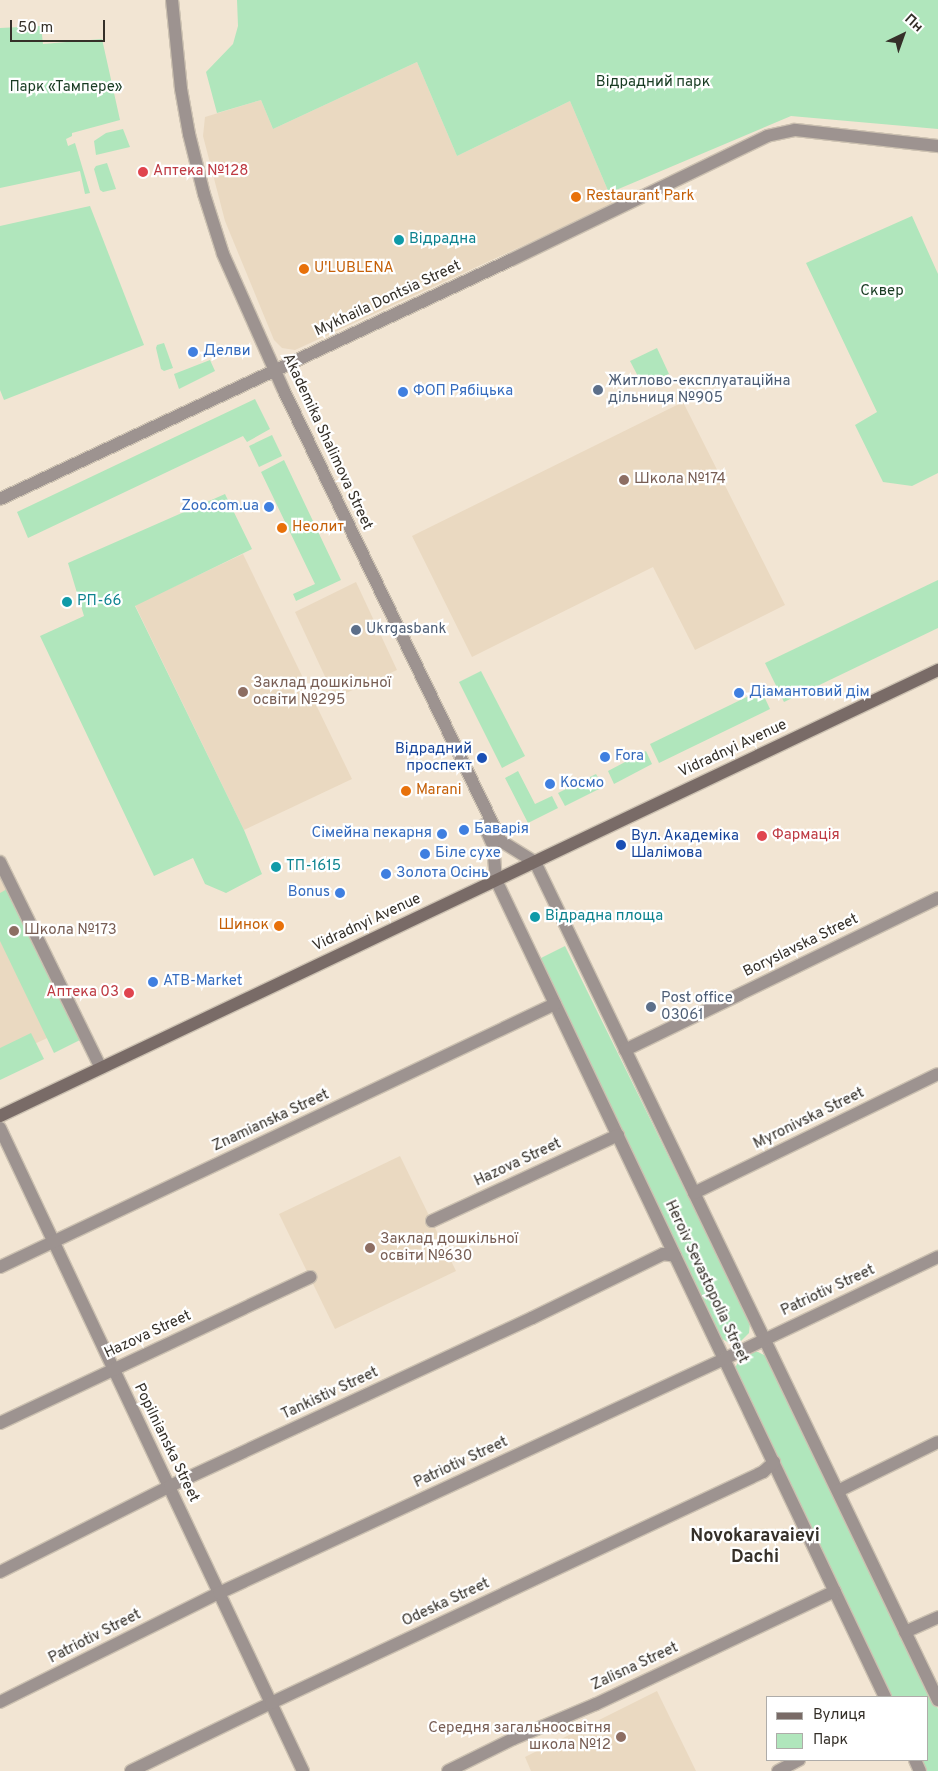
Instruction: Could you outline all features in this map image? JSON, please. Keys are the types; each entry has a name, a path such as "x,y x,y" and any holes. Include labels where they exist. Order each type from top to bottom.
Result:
{"main road":[{"name":"Vidradnyi Avenue","path":"0,1116 938,670"}],"street":[{"name":"Akademika Shalimova Street","path":"166,0 177,99 198,195 218,256 493,845 496,880"},
{"name":"Akademika Shalimova Street","path":"172,0 181,89 204,194 223,254 272,371 501,841 535,862"},
{"name":"Mykhaila Dontsia Street","path":"0,499 511,260 767,136 795,130 938,146"},
{"path":"0,862 101,1068"},
{"name":"Heroiv Sevastopolia Street","path":"535,862 938,1700"},
{"name":"Heroiv Sevastopolia Street","path":"496,880 885,1696"},
{"name":"Boryslavska Street","path":"625,1050 938,898"},
{"name":"Znamianska Street","path":"0,1267 555,1004"},
{"name":"Myronivska Street","path":"694,1193 938,1074"},
{"name":"Popilnianska Street","path":"0,1128 303,1771"},
{"name":"Hazova Street","path":"432,1221 618,1135"},
{"name":"Tankistiv Street","path":"0,1572 170,1486 523,1322 663,1254 675,1256"},
{"name":"Patriotiv Street","path":"0,1702 219,1593 724,1359 938,1257"},
{"name":"Hazova Street","path":"0,1423 310,1278"},
{"path":"838,1491 938,1442"},
{"name":"Odeska Street","path":"131,1771 270,1703 763,1472 774,1462"},
{"name":"Zalisna Street","path":"448,1771 513,1739 596,1704 835,1591"},
{"path":"906,1632 938,1616"},
{"path":"778,1771 797,1761"}],"shaded area":[{"path":"417,62 457,156 570,101 609,193 612,205 295,350 282,348 274,340 225,221 203,136 205,117 261,100 273,129"},
{"name":"Школа №174","path":"683,402 785,605 695,650 653,567 472,657 412,536"},
{"name":"Заклад дошкільної освіти №295","path":"243,554 352,779 244,830 135,605"},
{"path":"356,582 397,670 335,698 295,612"},
{"name":"Школа №173","path":"0,875 73,1026 0,1060"},
{"name":"Заклад дошкільної освіти №630","path":"400,1156 456,1271 335,1329 279,1214"},
{"name":"Середня загальноосвітня школа №12","path":"657,1691 696,1771 531,1771 525,1757"}],"green space":[{"name":"Відрадний парк","path":"237,0 938,0 938,129 791,116 609,193 570,101 457,156 417,62 273,129 261,100 217,113 206,72 233,44 238,26"},
{"name":"Парк «Тампере»","path":"41,26 43,44 102,39 120,120 72,133 72,136 66,139 68,146 75,143 90,193 85,194 80,171 0,188 0,28"},
{"path":"123,129 130,147 96,155 94,141 106,133"},
{"path":"107,163 116,189 103,192 100,190 94,169 96,166"},
{"path":"90,206 144,345 4,400 0,390 0,226"},
{"name":"Сквер","path":"912,216 938,274 938,473 912,486 883,482 855,425 877,412 806,263"},
{"path":"164,343 173,368 164,371 161,369 156,348 157,345"},
{"path":"657,348 669,374 643,386 630,361"},
{"path":"210,360 215,371 179,389 174,374"},
{"path":"255,399 270,429 247,442 243,436 28,538 17,512"},
{"path":"272,435 282,456 259,467 249,446"},
{"path":"284,460 341,580 296,601 293,594 315,584 261,472"},
{"path":"225,494 252,549 135,606 244,830 262,874 226,893 205,884 193,858 154,876 40,636 84,616 68,563"},
{"path":"938,580 938,628 784,702 765,663"},
{"path":"481,671 525,756 502,768 459,682"},
{"path":"761,690 770,709 659,763 650,744"},
{"path":"646,751 652,764 614,784 608,771"},
{"path":"518,771 535,804 552,796 558,808 528,823 505,778"},
{"path":"596,774 603,787 565,806 558,793"},
{"path":"9,888 82,1039 54,1053 0,941 0,893"},
{"path":"565,946 750,1322 749,1333 740,1342 729,1343 719,1337 537,960"},
{"path":"31,1033 44,1059 0,1080 0,1048"},
{"path":"752,1351 768,1357 873,1571 938,1709 938,1771 927,1771 922,1761 928,1761 928,1696 892,1696 736,1372 736,1366 742,1356"}],"place":[{"name":"Аптека №128","path":"143,172"},
{"name":"Restaurant Park","path":"576,197"},
{"name":"Відрадна","path":"399,240"},
{"name":"U'LUBLENA","path":"304,269"},
{"name":"Делви","path":"193,352"},
{"name":"Житлово-експлуатаційна дільниця №905","path":"598,390"},
{"name":"ФОП Рябіцька","path":"403,392"},
{"name":"Школа №174","path":"624,480"},
{"name":"Zoo.com.ua","path":"269,507"},
{"name":"Неолит","path":"282,528"},
{"name":"РП-66","path":"67,602"},
{"name":"Ukrgasbank","path":"356,630"},
{"name":"Заклад дошкільної освіти №295","path":"243,692"},
{"name":"Діамантовий дім","path":"739,693"},
{"name":"Fora","path":"605,757"},
{"name":"Відрадний проспект","path":"482,758"},
{"name":"Космо","path":"550,784"},
{"name":"Marani","path":"406,791"},
{"name":"Баварія","path":"464,830"},
{"name":"Сімейна пекарня","path":"442,834"},
{"name":"Фармація","path":"762,836"},
{"name":"Вул. Академіка Шалімова","path":"621,845"},
{"name":"Біле сухе","path":"425,854"},
{"name":"ТП-1615","path":"276,867"},
{"name":"Золота Осінь","path":"386,874"},
{"name":"Bonus","path":"340,893"},
{"name":"Відрадна площа","path":"535,917"},
{"name":"Шинок","path":"279,926"},
{"name":"Школа №173","path":"14,931"},
{"name":"ATB-Market","path":"153,982"},
{"name":"Аптека 03","path":"129,993"},
{"name":"Post office 03061","path":"651,1007"},
{"name":"Заклад дошкільної освіти №630","path":"370,1248"},
{"name":"Середня загальноосвітня школа №12","path":"621,1737"}],"district":[{"name":"Novokaravaievi Dachi","path":"755,1548"}]}
